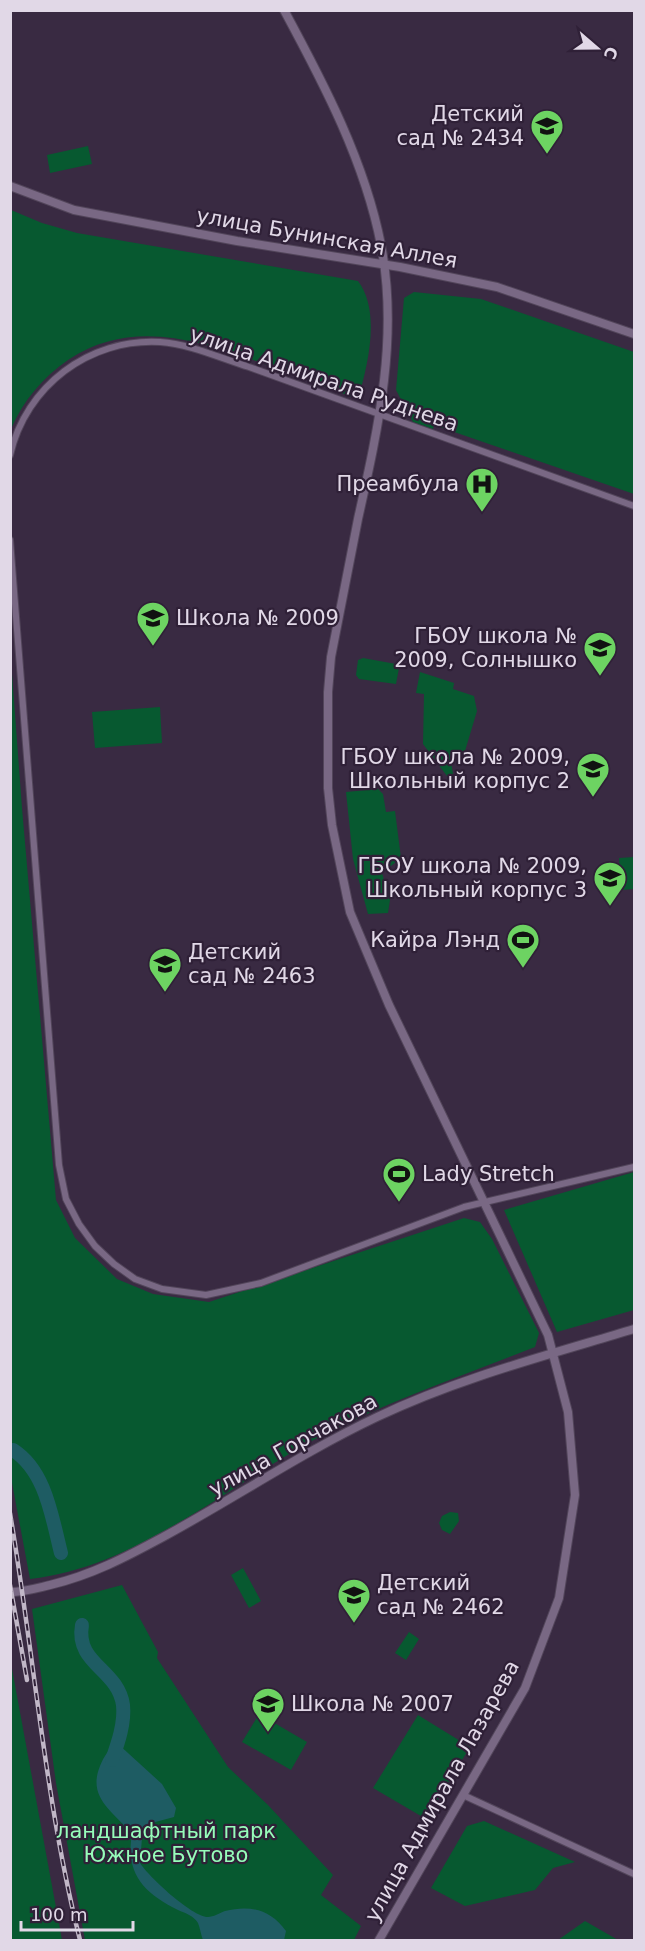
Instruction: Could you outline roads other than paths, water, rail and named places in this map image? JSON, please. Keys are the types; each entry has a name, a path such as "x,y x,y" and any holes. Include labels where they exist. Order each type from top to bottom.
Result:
{"street":[{"name":"улица Адмирала Лазарева","path":"284,10 329,94 372,209 383,264 388,330 379,415 331,657 327,692 328,788 332,825 350,912 362,945 484,1203 527,1288 554,1353 568,1412 575,1495 559,1598 525,1688 379,1941"},
{"name":"улица Бунинская Аллея","path":"10,186 74,210 237,241 383,264 497,287 634,334"},
{"name":"улица Адмирала Руднева","path":"10,454 23,418 34,399 70,366 92,354 140,342 161,342 185,346 634,506"},
{"path":"10,540 59,1165 66,1199 85,1232 108,1258 135,1279 162,1288 208,1295 261,1283 464,1207 634,1167"},
{"name":"улица Горчакова","path":"10,1592 21,1592 97,1572 223,1505 330,1440 378,1416 447,1387 634,1329"},
{"path":"463,1795 634,1874"}],"waterway":[{"path":"13,1450 24,1459 40,1483 51,1511 61,1553"},
{"path":"82,1625 85,1649 120,1693 123,1705 122,1726 112,1760"}],"railway":[{"path":"10,1513 49,1781 68,1888 80,1940"},
{"path":"10,1585 27,1680"}],"place":[{"name":"Детский сад № 2434","path":"547,155"},
{"name":"Преамбула","path":"482,513"},
{"name":"Школа № 2009","path":"153,647"},
{"name":"ГБОУ школа № 2009, Солнышко","path":"600,677"},
{"name":"ГБОУ школа № 2009, Школьный корпус 2","path":"593,798"},
{"name":"ГБОУ школа № 2009, Школьный корпус 3","path":"610,907"},
{"name":"Кайра Лэнд","path":"523,969"},
{"name":"Детский сад № 2463","path":"165,993"},
{"name":"Lady Stretch","path":"399,1203"},
{"name":"Детский сад № 2462","path":"354,1624"},
{"name":"Школа № 2007","path":"268,1733"}],"park label":[{"name":"ландшафтный парк Южное Бутово","path":"166,1843"}]}
